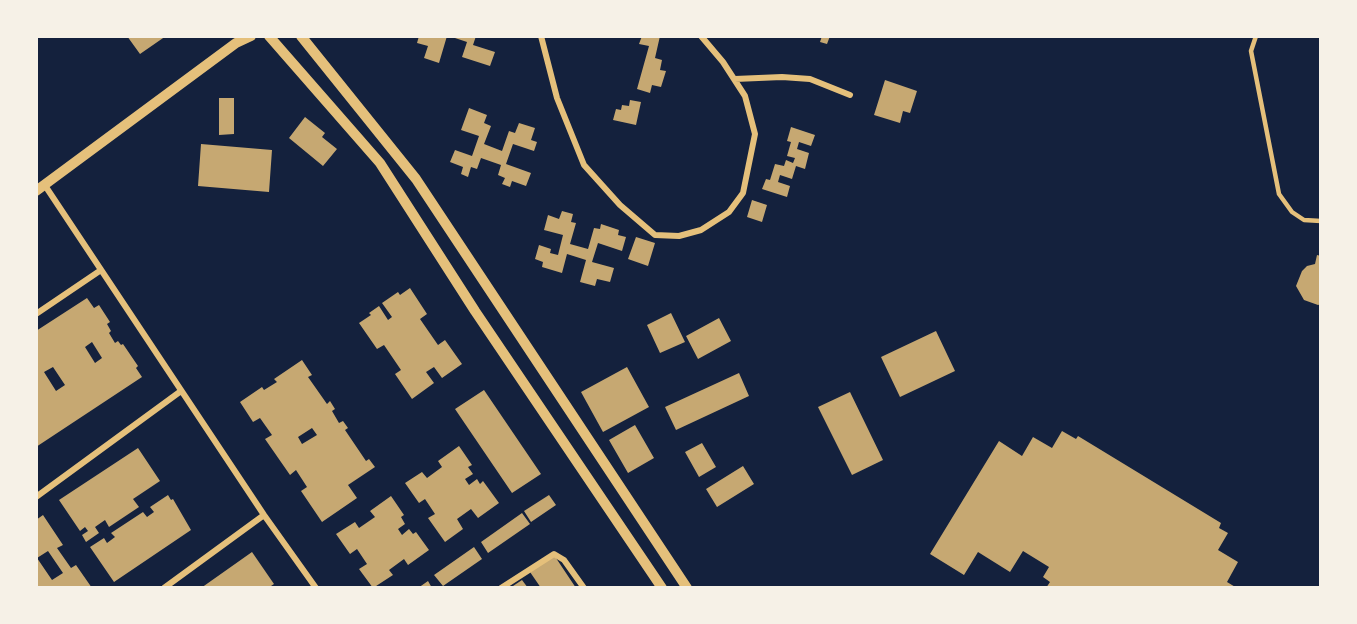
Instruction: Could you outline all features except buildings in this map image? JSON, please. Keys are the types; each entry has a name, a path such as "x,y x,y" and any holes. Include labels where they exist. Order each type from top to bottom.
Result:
{"street":[{"path":"250,36 237,39 40,187 101,270 264,515 316,588"},
{"path":"269,36 380,163 475,311 662,588"},
{"path":"301,36 416,179 687,588"},
{"path":"541,36 557,98 584,165 620,205 655,235 679,236 701,230 729,212 743,193 755,134 745,96 723,62 701,36"},
{"path":"735,80 782,77 810,79 850,95"},
{"path":"36,314 101,270"},
{"path":"36,497 181,391"},
{"path":"164,588 264,515"},
{"path":"501,588 554,554 564,560 584,588"}],"lane":[{"path":"1256,36 1251,51 1279,194 1292,212 1304,220 1321,221"}]}
